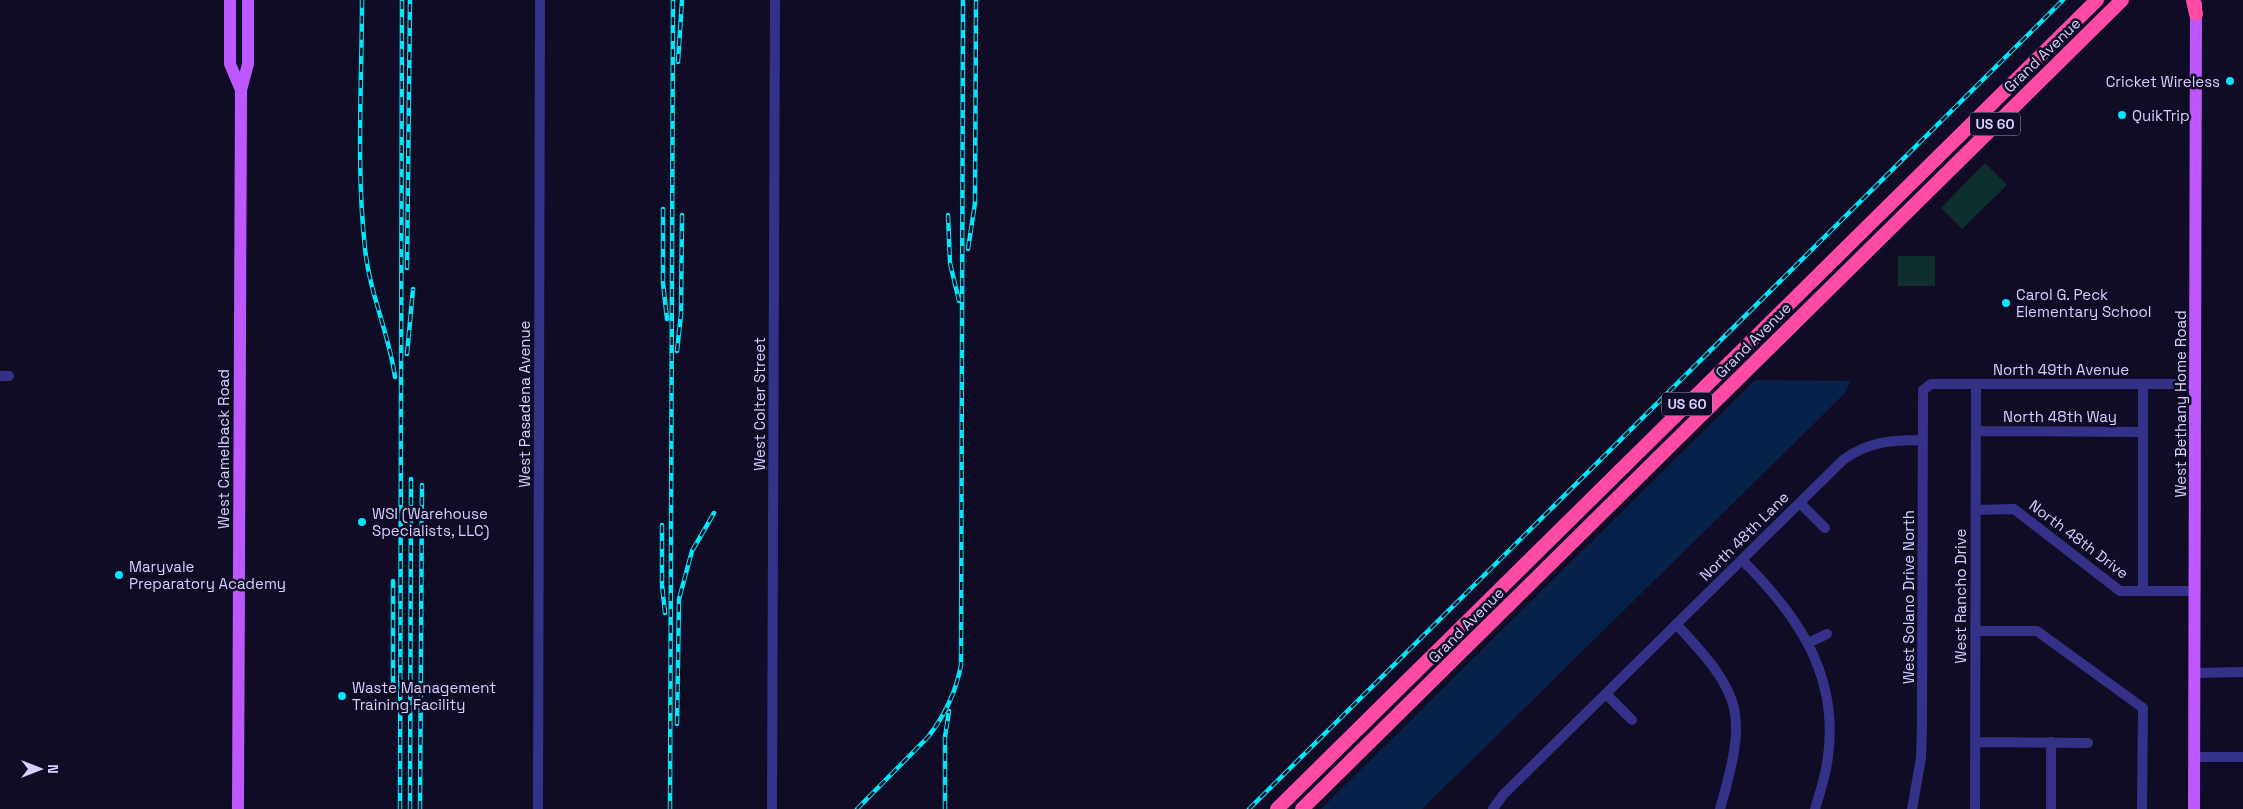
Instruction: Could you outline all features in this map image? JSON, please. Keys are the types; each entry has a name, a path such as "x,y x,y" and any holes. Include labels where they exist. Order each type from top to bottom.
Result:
{"highway":[{"name":"Grand Avenue","path":"1278,809 2097,0"},
{"name":"Grand Avenue","path":"1302,809 2122,0"},
{"path":"2195,0 2196,14"}],"main road":[{"name":"West Camelback Road","path":"230,0 230,64 241,90"},
{"name":"West Camelback Road","path":"238,809 241,90 248,64 248,0"},
{"name":"West Bethany Home Road","path":"2194,809 2196,14"}],"street":[{"name":"West Pasadena Avenue","path":"538,809 540,0"},
{"name":"West Colter Street","path":"772,809 775,0"},
{"name":"North 49th Avenue","path":"1926,386 1976,384 2196,384"},
{"name":"West Rancho Drive","path":"1975,809 1976,384"},
{"path":"2143,591 2144,384"},
{"name":"West Solano Drive North","path":"1912,809 1921,758 1923,390 1926,386"},
{"name":"North 48th Way","path":"1976,431 2143,432"},
{"name":"North 48th Lane","path":"1493,809 1503,795 1855,451 1880,441 1923,440"},
{"path":"1800,503 1825,528"},
{"name":"North 48th Drive","path":"1976,510 2014,509 2120,591 2195,591"},
{"path":"1742,560 1779,599 1808,643 1826,692 1830,730 1825,773 1815,809"},
{"path":"1676,624 1717,670 1735,708 1737,740 1720,809"},
{"path":"1975,631 2037,631 2143,708 2142,809"},
{"path":"1808,643 1827,634"},
{"path":"2195,673 2243,672"},
{"path":"1606,694 1632,720"},
{"path":"1975,742 2088,743"},
{"path":"2050,742 2051,809"},
{"path":"2195,757 2243,757"}],"green space":[{"path":"1985,163 2007,185 1962,229 1941,208"},
{"path":"1898,256 1935,256 1935,286 1898,286"}],"water":[{"path":"1755,380 1850,381 1845,393 1422,809 1321,809"}],"railway":[{"path":"362,0 360,155 362,218 367,264 395,377"},
{"path":"400,809 402,0"},
{"path":"407,268 410,0"},
{"path":"670,809 673,0"},
{"path":"678,62 682,0"},
{"path":"857,809 934,729 945,712 953,694 961,665 963,0"},
{"path":"968,249 975,203 976,0"},
{"path":"1249,809 2063,0"},
{"path":"663,209 663,283 667,319"},
{"path":"677,351 681,314 682,215"},
{"path":"948,215 950,263 959,301"},
{"path":"407,354 413,289"},
{"path":"410,809 411,479"},
{"path":"420,809 422,485"},
{"path":"677,724 679,599 692,551 714,513"},
{"path":"662,525 662,585 665,613"},
{"path":"393,581 393,692"},
{"path":"945,809 945,737 949,711"}],"place":[{"name":"Cricket Wireless","path":"2230,81"},
{"name":"QuikTrip","path":"2122,115"},
{"name":"Carol G. Peck Elementary School","path":"2006,303"},
{"name":"WSI (Warehouse Specialists, LLC)","path":"362,522"},
{"name":"Maryvale Preparatory Academy","path":"119,575"},
{"name":"Waste Management Training Facility","path":"342,696"}]}
